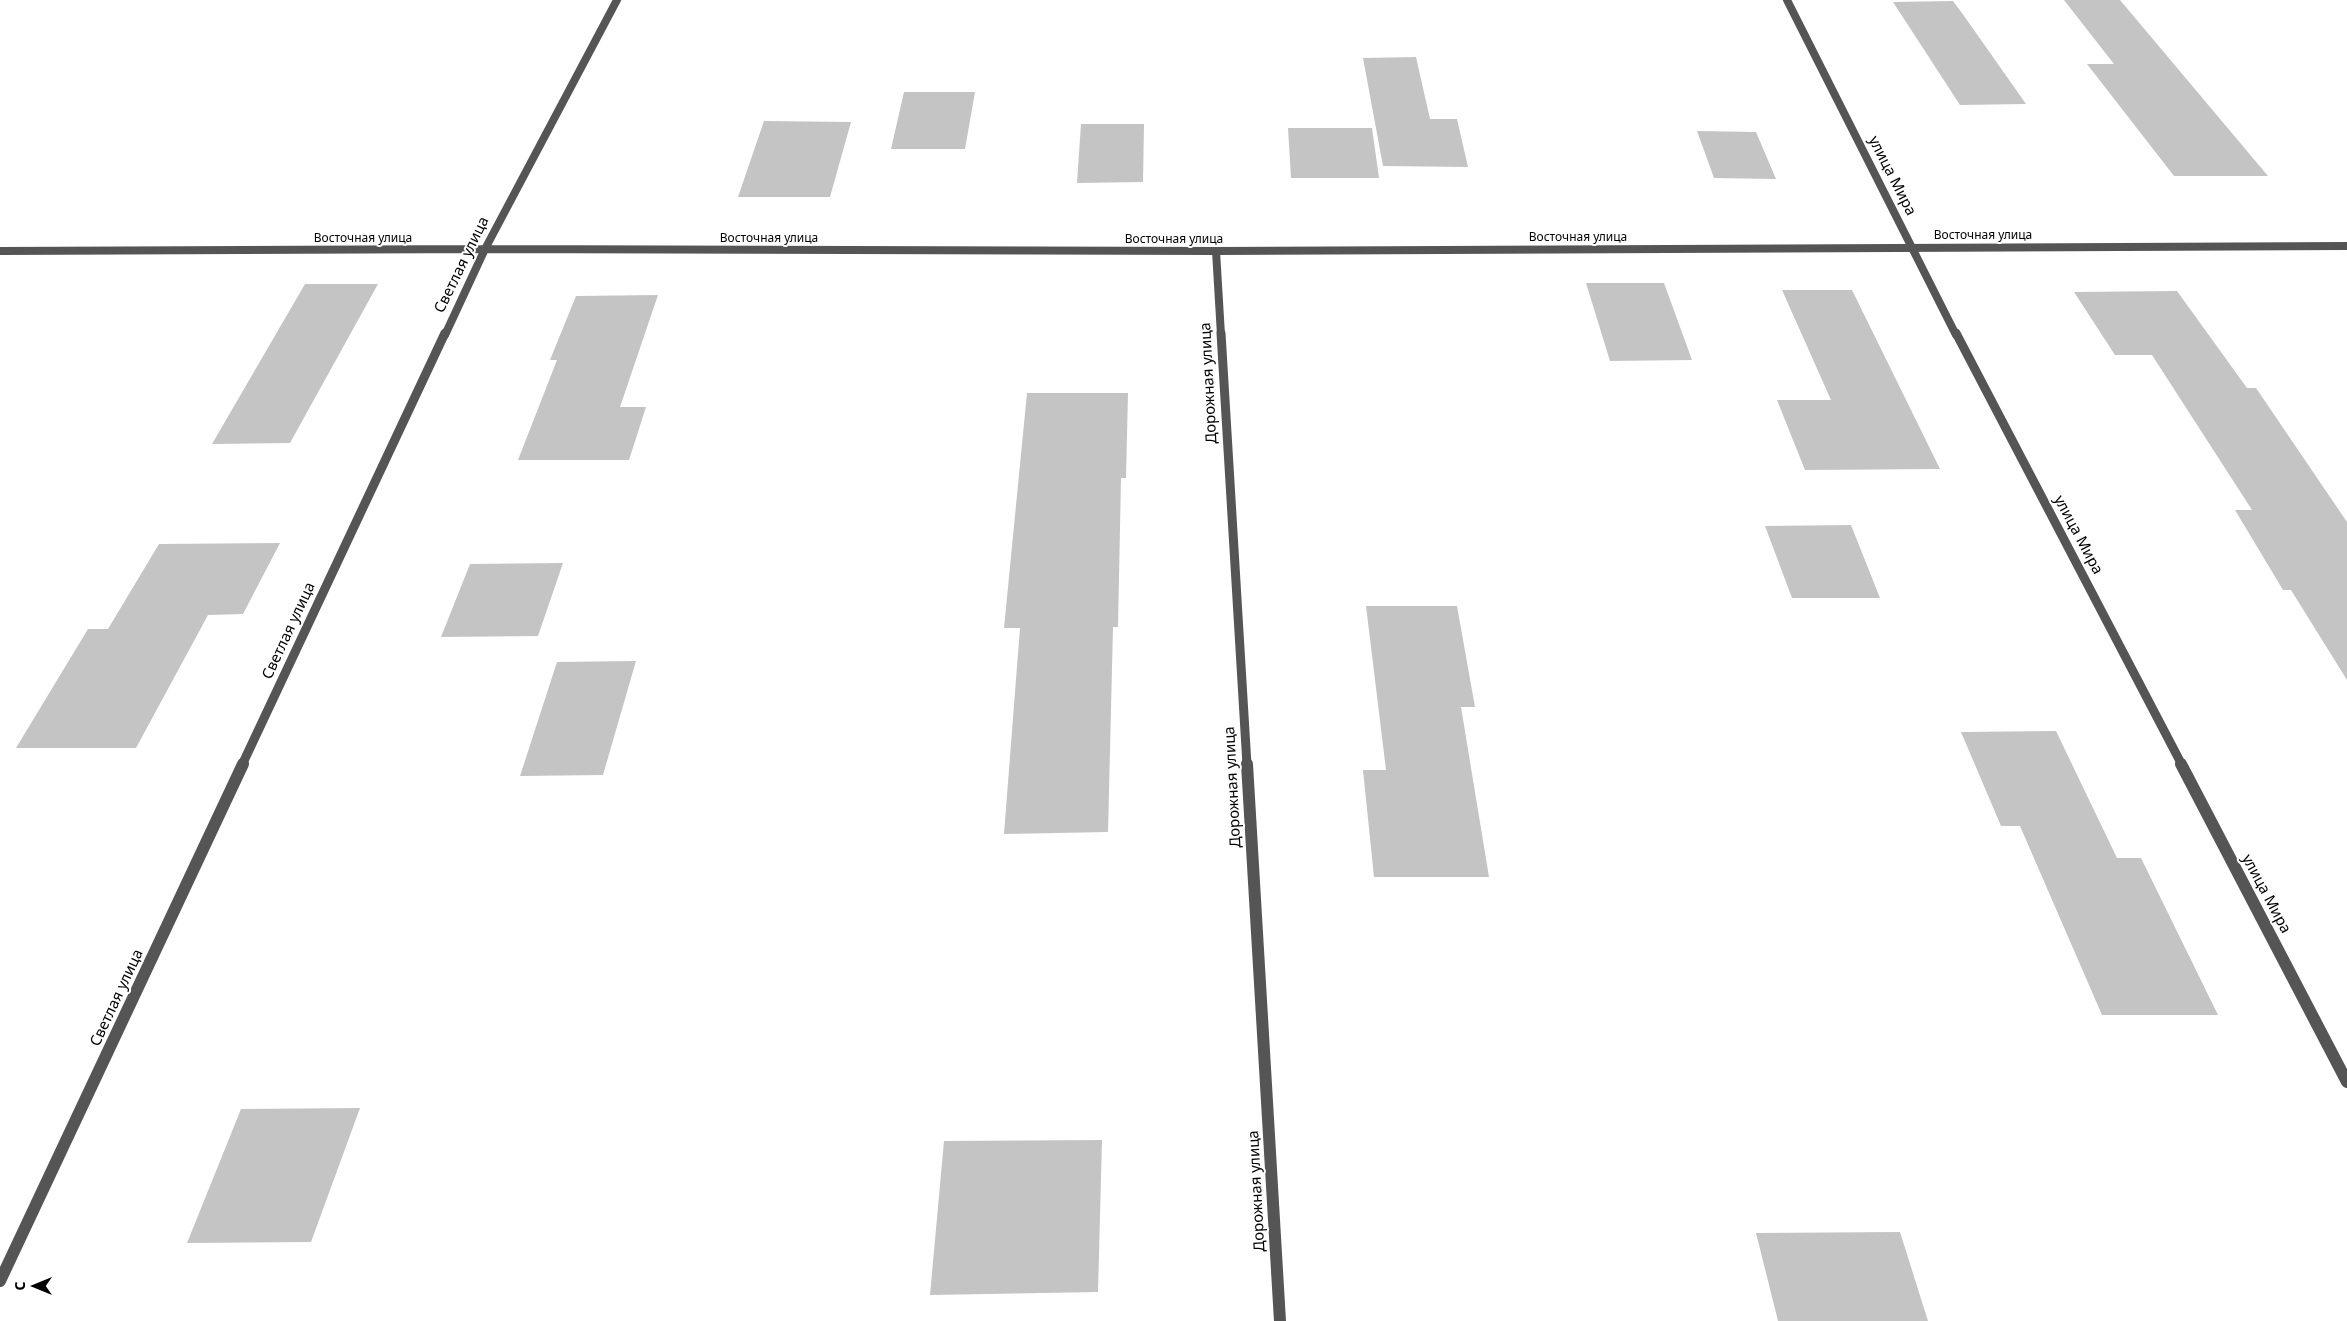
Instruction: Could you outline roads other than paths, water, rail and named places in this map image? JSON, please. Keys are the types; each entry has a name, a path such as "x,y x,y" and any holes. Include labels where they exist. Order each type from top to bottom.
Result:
{"street":[{"name":"Светлая улица","path":"0,1281 485,249 617,0"},
{"name":"улица Мира","path":"1787,0 1911,248 2347,1082"},
{"name":"Восточная улица","path":"0,251 485,249 1216,251 2347,246"},
{"name":"Дорожная улица","path":"1216,251 1280,1321"}]}
